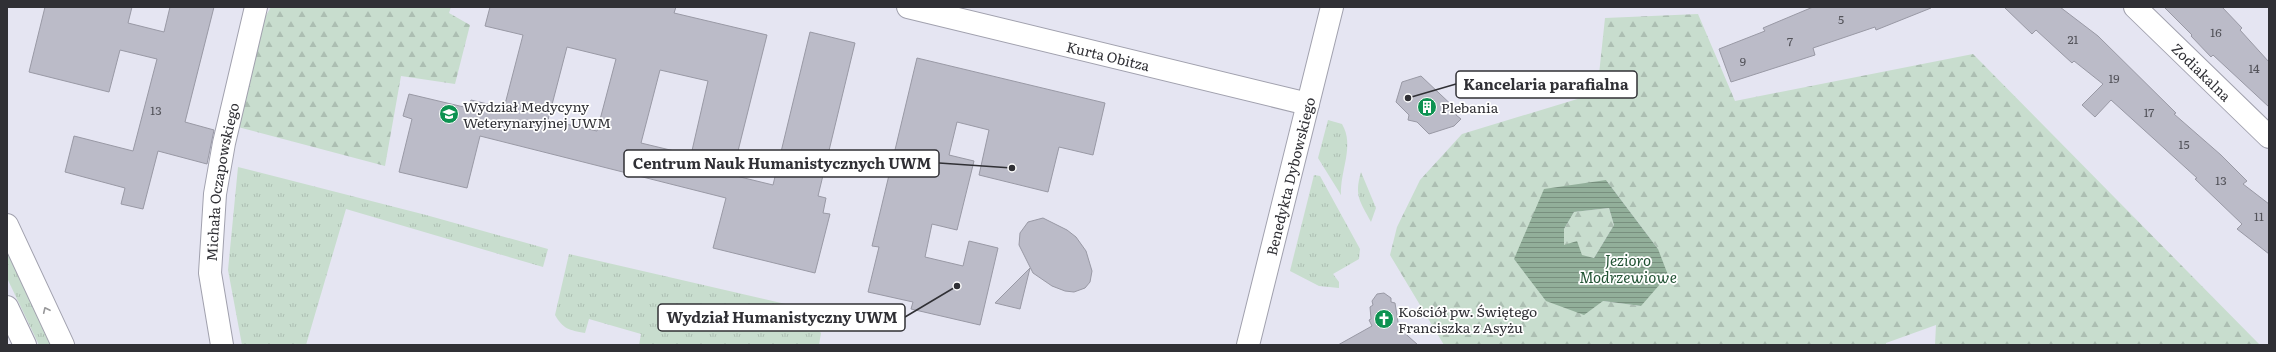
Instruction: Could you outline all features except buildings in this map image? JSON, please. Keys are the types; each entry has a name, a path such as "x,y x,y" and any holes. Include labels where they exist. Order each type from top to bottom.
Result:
{"street":[{"name":"Kurta Obitza","path":"908,7 1308,104"},
{"name":"Benedykta Dybowskiego","path":"1248,345 1332,7"},
{"name":"Zodiakalna","path":"2135,7 2269,137"},
{"name":"Michała Oczapowskiego","path":"222,345 210,280 215,194 224,143 256,12"},
{"path":"7,225 63,345"},
{"path":"7,307 25,345"}],"green space":[{"path":"271,7 451,7 449,13 470,25 455,84 401,76 385,166 238,127 262,22"},
{"path":"1698,14 1735,101 1973,54 2260,345 1935,345 1936,325 1886,343 1886,345 1444,345 1390,255 1397,227 1420,180 1462,134 1597,93 1605,18","holes":["1606,180 1658,249 1641,306 1603,301 1514,259"]},
{"path":"1328,120 1342,124 1346,132 1347,150 1341,195 1318,158"},
{"path":"238,167 426,215 548,249 543,267 346,209 306,345 242,345 228,270"},
{"path":"1361,172 1376,208 1371,222 1361,203 1358,193"},
{"path":"1314,175 1320,176 1360,249 1359,259 1333,274 1339,282 1339,288 1319,286 1290,271"},
{"path":"1609,208 1614,225 1594,258 1582,256 1564,245 1564,229 1574,212"},
{"path":"7,251 51,345 39,345 7,278"},
{"path":"569,254 794,306 821,333 819,345 639,345 641,334 589,319 585,333 571,330 564,326 555,315"}],"water":[{"name":"Jezioro Modrzewiowe","path":"1606,180 1658,249 1668,275 1641,306 1603,301 1584,315 1546,301 1514,259 1544,189","holes":["1609,208 1614,225 1594,258 1582,255 1577,241 1564,245 1564,229 1574,212"]}],"place":[{"name":"Kancelaria parafialna","path":"1408,98"},
{"name":"Plebania","path":"1427,107"},
{"name":"Wydział Medycyny Weterynaryjnej UWM","path":"449,114"},
{"name":"Centrum Nauk Humanistycznych UWM","path":"1012,168"},
{"name":"Wydział Humanistyczny UWM","path":"957,286"},
{"name":"Kościół pw. Świętego Franciszka z Asyżu","path":"1384,319"}]}
